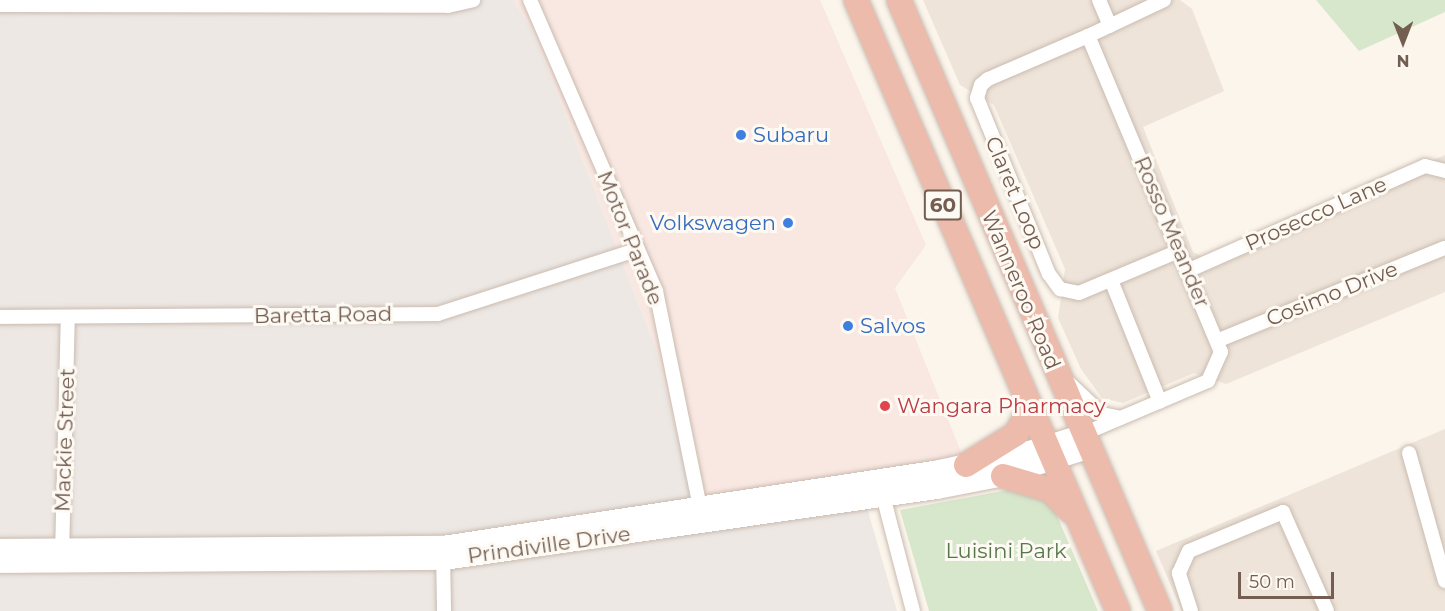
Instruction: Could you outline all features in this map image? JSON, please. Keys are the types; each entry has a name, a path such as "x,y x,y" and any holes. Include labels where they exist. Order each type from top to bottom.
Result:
{"highway":[{"name":"Wanneroo Road","path":"856,0 1118,611"},
{"name":"Wanneroo Road","path":"898,0 1160,611"},
{"path":"966,465 1016,434 1030,409"},
{"path":"1003,476 1050,490 1080,524"}],"street":[{"path":"0,5 448,6 474,0"},
{"name":"Motor Parade","path":"530,0 636,250 656,291 701,515"},
{"path":"1099,0 1110,27"},
{"path":"1088,36 1164,0"},
{"name":"Rosso Meander","path":"1088,36 1187,271 1219,340"},
{"name":"Claret Loop","path":"1088,36 988,79 981,85 977,98 1055,284 1068,293 1078,293 1179,251"},
{"name":"Prosecco Lane","path":"1187,271 1425,166 1445,171"},
{"name":"Cosimo Drive","path":"1219,340 1445,248"},
{"name":"Baretta Road","path":"0,317 438,314 636,250"},
{"path":"1111,280 1160,402"},
{"name":"Mackie Street","path":"62,556 68,317"},
{"path":"1086,441 1122,418 1208,381 1219,363 1219,340"},
{"path":"1052,363 1102,414 1122,418"},
{"name":"Prindiville Drive","path":"0,563 62,556 443,553 881,488 1003,476 1050,454 1086,441"},
{"path":"1409,453 1445,581"},
{"name":"Prindiville Drive","path":"881,488 966,465 1050,454"},
{"path":"881,488 913,611"},
{"path":"1191,611 1179,573 1189,550 1283,512 1327,611"},
{"name":"Prindiville Drive","path":"0,549 62,556"},
{"path":"443,553 444,611"}],"shaded area":[{"path":"0,0 513,0 533,32 656,349 700,531 867,508 897,611 0,611"},
{"path":"513,0 820,0 926,245 895,288 970,474 700,532 656,349 533,32"},
{"path":"923,0 1180,0 1192,9 1224,91 1143,127 1193,252 1204,257 1445,155 1445,292 1226,384 1194,373 1123,403 1102,398 1081,369 1058,318 1065,269 994,105 960,85"},
{"path":"1445,429 1445,611 1182,611 1156,551"}],"green space":[{"path":"1316,0 1445,0 1445,12 1359,51"},
{"name":"Luisini Park","path":"1039,474 1098,611 929,611 900,510 1008,490"}],"place":[{"name":"Subaru","path":"741,135"},
{"name":"Volkswagen","path":"788,223"},
{"name":"Salvos","path":"848,326"},
{"name":"Wangara Pharmacy","path":"885,406"}]}
